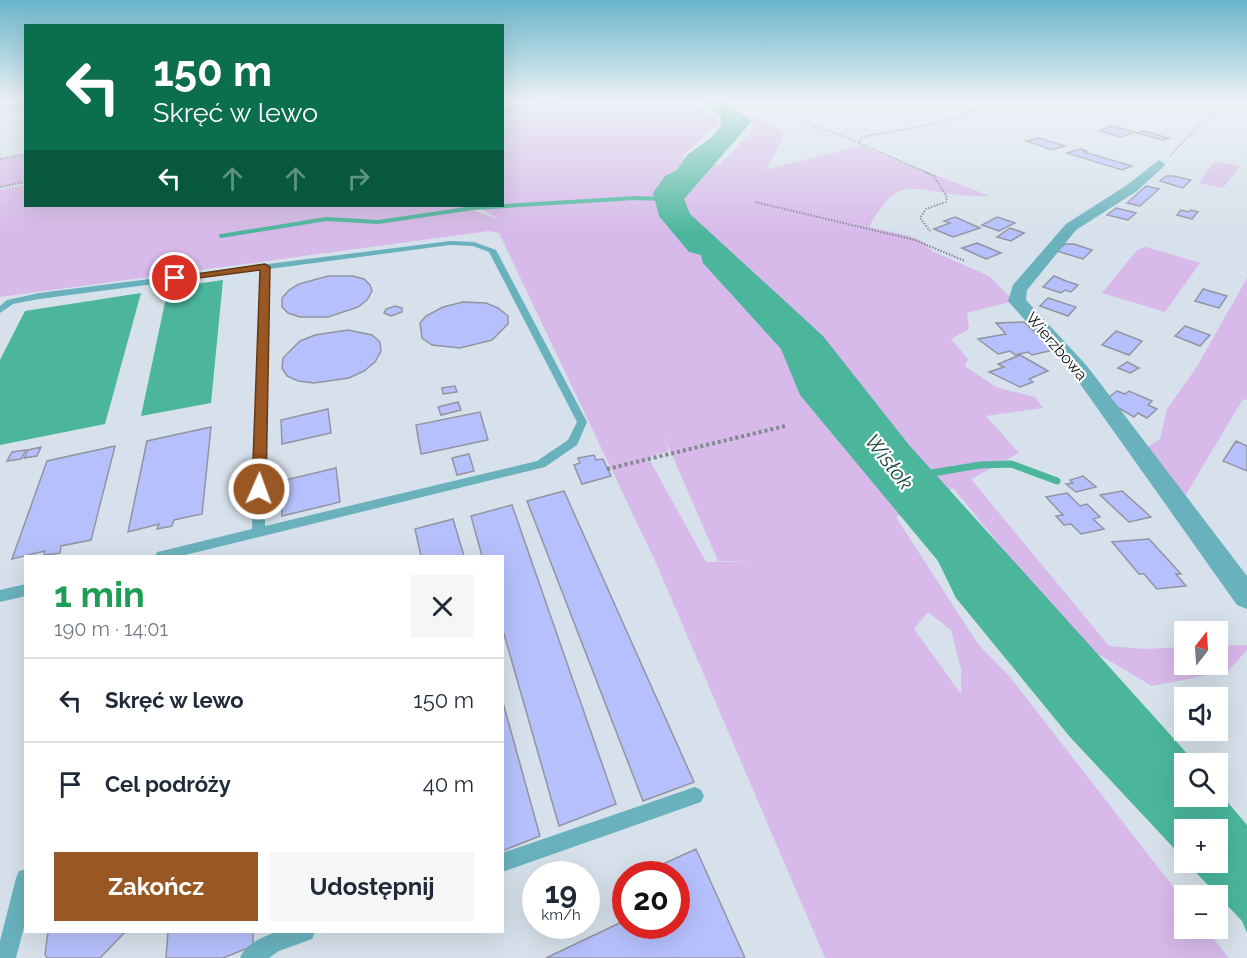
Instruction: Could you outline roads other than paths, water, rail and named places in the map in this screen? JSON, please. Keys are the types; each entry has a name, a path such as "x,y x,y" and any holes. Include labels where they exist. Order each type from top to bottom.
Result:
{"street":[{"name":"Wierzbowa","path":"1159,164 1131,188 1071,227 1019,289 1017,301 1080,370 1247,597"}],"lane":[{"path":"0,310 10,302 39,296 450,243 474,244 492,250 582,422 573,442 541,464 166,555"},
{"path":"258,533 265,267"},
{"path":"0,596 24,590"},
{"path":"504,862 695,796"},
{"path":"6,958 24,886"},
{"path":"250,958 272,937 298,933"}],"water":[{"name":"Wisłok","path":"701,145 731,145 684,199 690,214 823,336 909,445 1186,753 1174,753 1174,807 1228,807 1228,803 1247,825 1247,933 1242,921 1228,906 1228,885 1208,885 1196,873 1228,873 1228,819 1174,819 1174,848 1070,737 956,598 938,561 800,395 781,349 703,263 701,255 689,252 659,216 653,193 665,176 677,170 687,155"},
{"path":"223,280 211,403 141,416 168,288"},
{"path":"141,293 105,424 0,445 0,360 25,311"}],"waterway":[{"path":"504,206 635,198 663,199"},
{"path":"221,236 326,219 378,222 489,207"},
{"name":"Wisłok","path":"926,474 980,465 1011,464 1057,481"}]}
